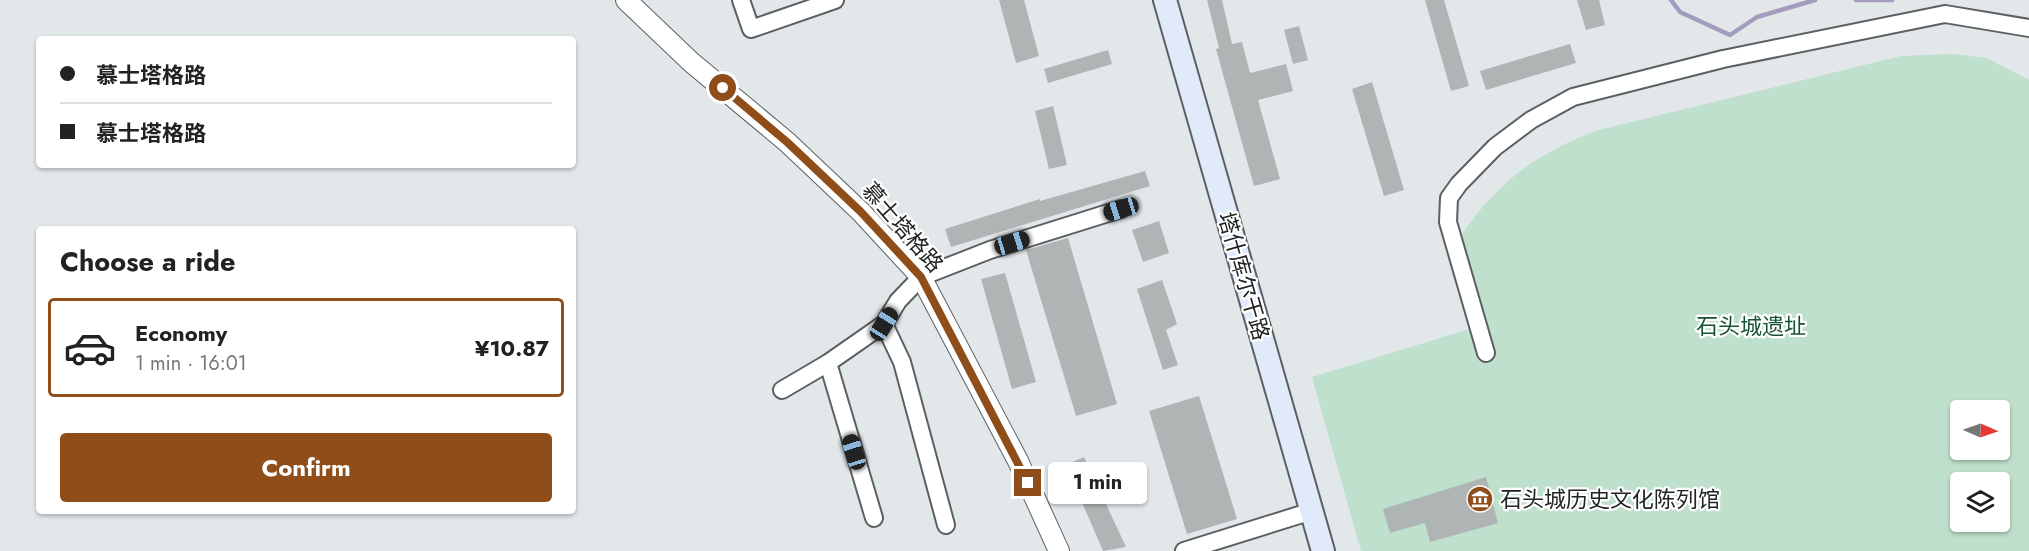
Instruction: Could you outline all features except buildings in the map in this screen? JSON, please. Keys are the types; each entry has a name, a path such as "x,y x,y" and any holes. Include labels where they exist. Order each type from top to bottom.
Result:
{"main road":[{"name":"塔什库尔干路","path":"1165,0 1323,551"}],"street":[{"name":"慕士塔格路","path":"626,0 691,62 787,142 861,212 921,277 1018,461 1059,551"},
{"path":"741,0 751,29 835,0"},
{"path":"1486,353 1448,222 1449,198 1494,147 1531,120 1573,97 1723,59 1945,14 2029,28"},
{"path":"782,390 828,363 884,324 898,301 921,277 990,250 1121,209"},
{"path":"884,324 902,362 946,525"},
{"path":"828,363 874,518"},
{"path":"1184,551 1312,511"}],"green space":[{"name":"石头城遗址","path":"1952,54 1987,58 2029,80 2029,551 1361,551 1312,377 1483,325 1467,273 1461,236 1489,200 1521,171 1557,148 1599,130 1901,56"}],"waterway":[{"path":"1671,0 1680,12 1730,35 1757,17 1815,0"},
{"path":"1856,0 1892,0"}],"place":[{"name":"石头城历史文化陈列馆","path":"1480,499"}],"route":[{"path":"723,88 787,142 861,212 921,277 1028,483"}]}
